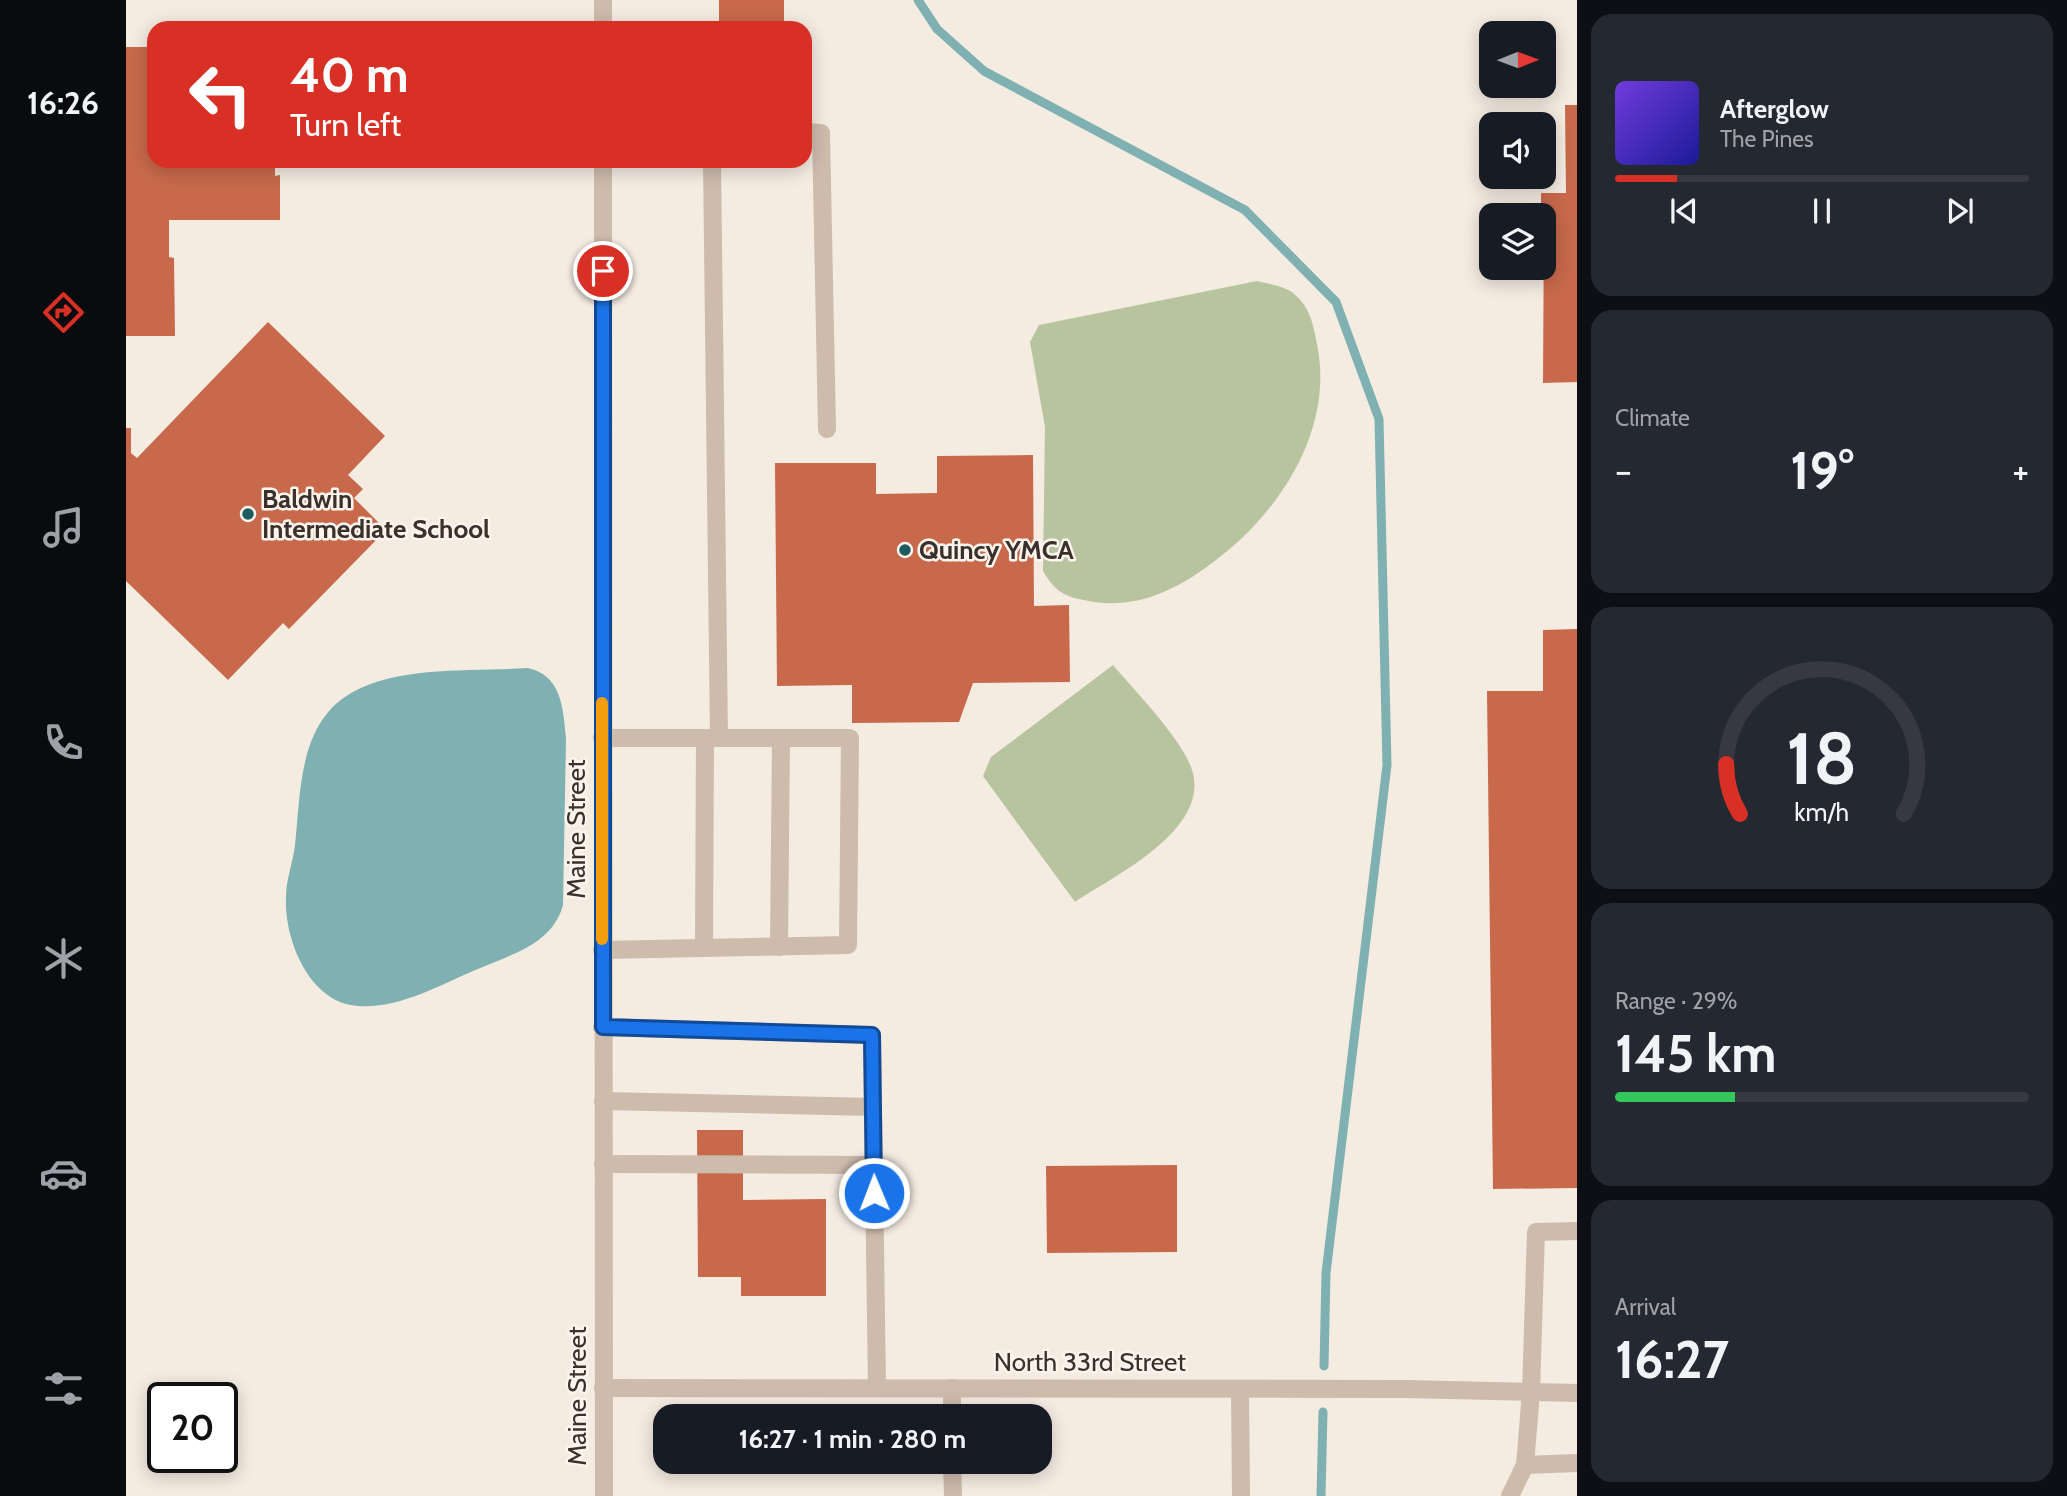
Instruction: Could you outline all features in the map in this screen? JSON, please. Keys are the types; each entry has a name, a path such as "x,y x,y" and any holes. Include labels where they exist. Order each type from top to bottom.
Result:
{"street":[{"path":"603,0 603,21"},
{"path":"812,132 821,133 827,429"},
{"name":"Maine Street","path":"603,168 604,1496"},
{"path":"704,948 712,738 712,168"},
{"path":"602,738 850,738 848,945 602,950"},
{"path":"779,947 781,738"},
{"path":"603,1027 872,1035 877,1388"},
{"path":"603,1101 873,1107"},
{"path":"603,1164 874,1165"},
{"path":"1525,1496 1536,1232 1577,1231"},
{"name":"North 33rd Street","path":"603,1388 1240,1389 1577,1393"},
{"path":"952,1388 952,1404"},
{"path":"1240,1389 1241,1496"},
{"path":"1525,1465 1577,1463"},
{"path":"1510,1496 1525,1465"},
{"path":"953,1474 953,1496"}],"green space":[{"path":"1257,281 1285,289 1299,298 1310,316 1316,336 1320,377 1317,409 1309,440 1295,470 1257,523 1208,566 1182,583 1154,596 1125,602 1094,602 1064,594 1043,571 1045,427 1030,342 1039,325"},
{"path":"1113,665 1177,742 1191,767 1194,789 1188,810 1175,829 1157,847 1136,864 1075,902 983,776 991,757"}],"water":[{"path":"528,668 548,678 554,686 562,705 565,727 563,905 557,919 539,940 514,954 403,1000 358,1006 341,1002 326,994 313,981 295,949 286,897 305,761 321,722 334,706 351,693 391,678 437,672"}],"building":[{"path":"719,0 784,0 784,21 719,21"},
{"path":"126,47 147,47 147,168 275,168 275,176 280,175 280,220 169,220 169,257 174,258 175,336 126,336"},
{"path":"1565,105 1577,105 1577,382 1543,383 1544,280 1556,280 1556,203 1541,203 1541,193 1566,193"},
{"name":"Baldwin Intermediate School","path":"268,322 385,436 348,475 363,489 354,498 386,530 289,629 283,623 228,680 126,581 126,428 131,428 131,453 137,458"},
{"name":"Quincy YMCA","path":"1033,455 1034,606 1069,605 1070,682 973,683 959,722 852,723 852,685 777,686 775,463 876,463 876,494 937,493 937,456"},
{"path":"1577,629 1577,1188 1493,1189 1487,691 1543,691 1543,630"},
{"path":"697,1130 743,1130 743,1200 826,1199 826,1296 741,1296 741,1277 698,1277"},
{"path":"1177,1165 1177,1252 1047,1253 1046,1166"}],"waterway":[{"path":"918,0 937,29 984,71 1245,210 1336,302 1379,419 1387,765 1326,1273 1324,1366"},
{"path":"1321,1496 1323,1412"}],"slow traffic":[{"path":"602,703 602,939"}],"place":[{"name":"Baldwin Intermediate School","path":"248,514"},
{"name":"Quincy YMCA","path":"905,550"}],"route":[{"path":"603,271 603,1027 872,1035 874,1193"}]}
